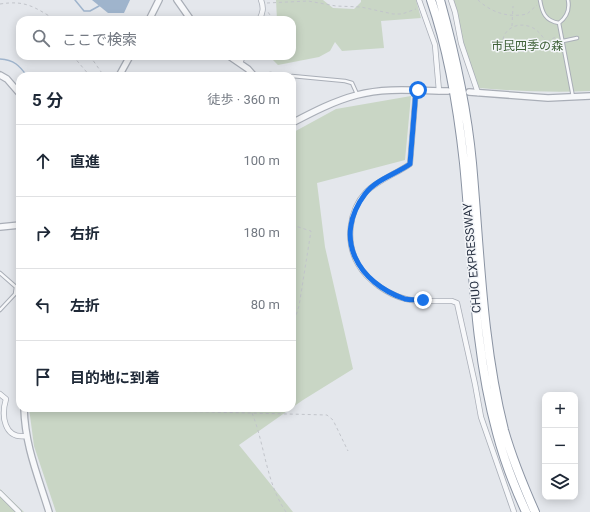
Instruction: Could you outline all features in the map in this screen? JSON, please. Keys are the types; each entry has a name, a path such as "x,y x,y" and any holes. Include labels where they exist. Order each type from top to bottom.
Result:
{"highway":[{"name":"CHUO EXPRESSWAY","path":"431,0 444,42 459,124 464,163 479,335 488,391 497,432 505,458 526,512"},
{"name":"CHUO EXPRESSWAY","path":"440,0 461,85 467,123 472,162 487,334 496,389 504,430 514,462 535,512"}],"street":[{"path":"151,16 159,0"},
{"path":"177,0 188,16"},
{"path":"420,0 435,45 439,91"},
{"path":"451,0 455,12 461,44 478,93"},
{"path":"261,16 262,2"},
{"path":"121,72 128,60"},
{"path":"235,60 251,72"},
{"path":"0,75 7,78 16,89"},
{"path":"296,121 331,104 357,95 389,90 448,91"},
{"path":"416,90 410,164 375,184 366,192 358,203 354,212 350,230 353,254 367,276 393,294 407,299 452,301 457,303 481,417 514,512"},
{"path":"469,92 529,97 590,96"},
{"path":"0,227 16,225"},
{"path":"0,394 6,399 3,415 4,423 8,430 18,437 26,436"},
{"path":"24,412 26,436 36,473 50,512"},
{"path":"0,493 19,512"}],"lane":[{"path":"559,23 566,17 568,12 568,0"},
{"path":"540,1 544,16 548,20 559,23"},
{"path":"559,23 573,97"},
{"path":"563,41 577,38"},
{"path":"296,77 352,83 357,95"},
{"path":"0,273 16,287 15,294 0,310"}],"path":[{"path":"478,0 486,7 497,13 512,15 527,14 540,1"},
{"path":"262,2 308,1 336,6 361,7 393,14 402,14 422,7"},
{"path":"0,4 13,2 26,4 48,16"},
{"path":"512,27 513,6"},
{"path":"547,42 541,34 532,27 523,26 512,27 504,34 503,41 507,49 511,51 528,51 531,50 535,44 543,44 547,42 554,37 562,37"},
{"path":"507,49 511,41 516,40"},
{"path":"76,60 87,72"},
{"path":"93,60 101,72"},
{"path":"296,226 311,231 299,306 296,315"},
{"path":"222,412 327,415 333,420 348,451"},
{"path":"252,413 258,427 261,445 278,497 286,512"}],"green space":[{"path":"276,0 323,0 333,8 354,9 361,2 361,0 416,0 421,18 381,21 384,48 342,51 335,42 330,51 319,57 278,65 273,60 296,60 296,16 277,16"},
{"name":"市民四季の森","path":"452,0 590,0 590,91 562,92 479,88 463,44"},
{"path":"411,96 405,160 317,183 325,247 353,369 296,405 296,131 336,109"},
{"path":"30,412 286,412 239,445 293,512 56,512 34,446"},
{"path":"0,489 24,512 0,512"}],"water":[{"path":"92,0 130,0 124,13 108,13"}],"waterway":[{"path":"75,0 84,11 90,11 99,6"},
{"path":"0,59 16,64 24,72"}],"route":[{"path":"418,90 416,90 410,164 375,184 366,192 358,203 354,212 350,230 353,254 367,276 393,294 407,299 423,300"}]}
